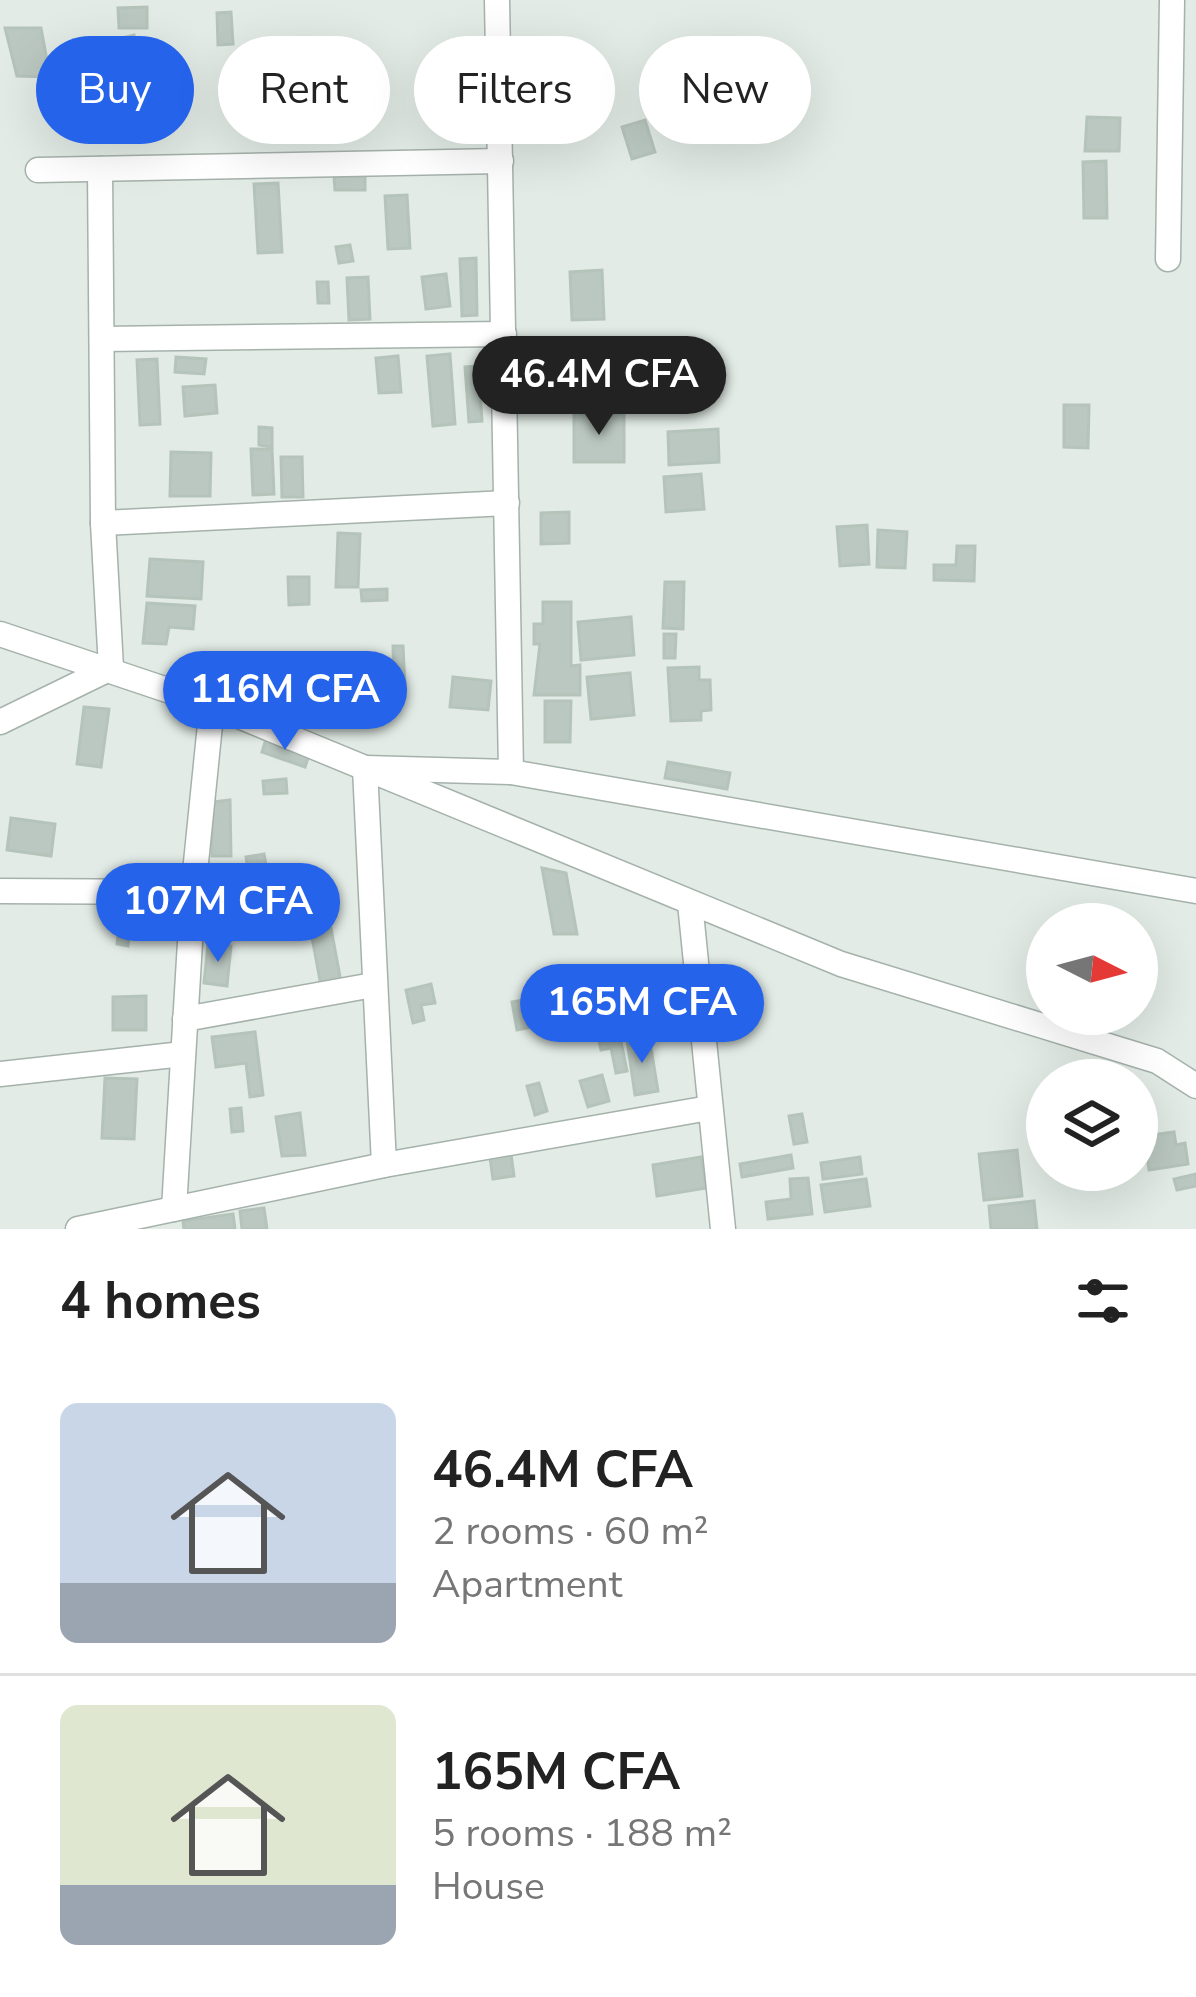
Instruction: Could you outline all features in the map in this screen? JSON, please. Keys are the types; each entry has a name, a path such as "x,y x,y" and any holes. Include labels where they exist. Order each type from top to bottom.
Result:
{"street":[{"path":"497,0 511,772"},
{"path":"1168,259 1172,0"},
{"path":"38,170 501,161"},
{"path":"100,169 103,523 111,668"},
{"path":"101,339 504,334"},
{"path":"103,523 507,503"},
{"path":"0,634 212,705 841,964 1157,1060 1196,1086"},
{"path":"0,722 111,668"},
{"path":"174,1209 193,892 212,705"},
{"path":"365,768 511,772 1196,891"},
{"path":"365,768 384,1165"},
{"path":"0,891 193,892"},
{"path":"690,903 723,1229"},
{"path":"185,1019 373,985"},
{"path":"0,1074 183,1054"},
{"path":"78,1229 384,1165 709,1108"}],"building":[{"path":"147,7 147,28 119,28 118,8"},
{"path":"231,12 232,36 218,36 218,45 217,13"},
{"path":"5,28 41,28 42,36 36,36 36,77 17,76"},
{"path":"1087,117 1120,118 1119,151 1085,151"},
{"path":"639,122 639,144 652,144 655,152 632,159 622,127"},
{"path":"1106,161 1107,218 1084,218 1083,162"},
{"path":"334,176 365,176 365,190 335,190"},
{"path":"278,183 282,252 258,253 254,184"},
{"path":"407,195 410,248 388,249 385,196"},
{"path":"350,245 353,261 339,263 336,247"},
{"path":"476,258 477,315 462,316 460,259"},
{"path":"602,270 604,319 572,320 570,272"},
{"path":"446,274 450,306 426,309 422,277"},
{"path":"368,277 370,319 349,320 347,278"},
{"path":"317,282 328,282 329,303 318,303"},
{"path":"450,354 455,424 433,426 427,356"},
{"path":"398,356 401,392 379,393 376,358"},
{"path":"176,357 206,359 204,374 175,372"},
{"path":"157,359 160,424 140,425 137,360"},
{"path":"478,366 482,421 469,422 465,367"},
{"path":"215,385 217,413 185,416 183,387"},
{"path":"1064,405 1089,405 1088,448 1064,447"},
{"path":"574,414 624,414 624,462 574,462"},
{"path":"259,427 272,428 272,447 259,445"},
{"path":"718,429 719,462 669,465 668,432"},
{"path":"251,449 272,449 274,494 253,495"},
{"path":"171,452 211,453 210,496 170,496"},
{"path":"281,457 302,457 303,497 282,497"},
{"path":"701,474 704,509 666,512 664,477"},
{"path":"569,512 569,543 541,544 541,513"},
{"path":"867,525 869,564 840,566 837,527"},
{"path":"878,530 907,532 905,568 877,567"},
{"path":"338,533 360,534 358,587 336,587"},
{"path":"957,546 975,546 974,581 934,580 934,565 956,565"},
{"path":"150,559 203,562 201,599 147,596"},
{"path":"288,577 309,577 309,604 289,605"},
{"path":"665,582 684,582 683,629 663,628"},
{"path":"387,589 387,600 362,601 361,590"},
{"path":"543,602 571,602 571,666 580,665 580,695 534,695 540,644 534,644 534,624 543,624"},
{"path":"147,603 195,606 193,629 169,627 166,644 143,643"},
{"path":"631,617 634,655 581,660 578,622"},
{"path":"664,634 676,634 675,658 664,658"},
{"path":"393,646 403,646 405,688 394,689"},
{"path":"699,667 699,680 710,680 711,710 701,711 701,720 671,721 668,668"},
{"path":"630,673 634,715 591,719 587,677"},
{"path":"453,677 491,681 488,710 450,707"},
{"path":"545,701 571,701 570,742 545,742"},
{"path":"84,707 109,709 101,767 77,764"},
{"path":"266,739 309,755 305,767 262,752"},
{"path":"668,762 730,773 727,789 665,778"},
{"path":"286,779 287,793 264,794 263,781"},
{"path":"230,800 231,856 212,856 212,802"},
{"path":"11,818 55,824 51,856 7,850"},
{"path":"264,854 276,919 258,923 246,857"},
{"path":"542,868 566,873 577,934 554,934"},
{"path":"305,889 309,917 285,920 281,892"},
{"path":"120,918 131,920 128,946 117,944"},
{"path":"331,928 341,982 321,986 311,932"},
{"path":"208,944 231,946 227,986 204,983"},
{"path":"431,984 435,1003 421,1005 424,1020 413,1023 406,990"},
{"path":"146,996 146,1030 113,1030 113,997"},
{"path":"524,1000 526,1015 538,1013 540,1025 517,1030 512,1002"},
{"path":"255,1032 263,1095 250,1097 246,1063 216,1067 212,1037"},
{"path":"619,1032 627,1071 616,1073 611,1048 601,1050 598,1036"},
{"path":"649,1036 658,1091 635,1095 627,1040"},
{"path":"602,1075 609,1101 588,1107 580,1081"},
{"path":"105,1078 137,1079 134,1139 102,1138"},
{"path":"539,1083 547,1111 535,1115 527,1086"},
{"path":"241,1108 243,1131 232,1132 230,1109"},
{"path":"300,1113 305,1155 282,1156 276,1117"},
{"path":"802,1114 807,1142 794,1144 789,1116"},
{"path":"1174,1132 1176,1145 1185,1143 1188,1164 1158,1169 1158,1134"},
{"path":"1017,1150 1022,1196 984,1200 979,1154"},
{"path":"511,1154 514,1176 493,1179 490,1158"},
{"path":"791,1155 793,1168 742,1177 740,1164"},
{"path":"701,1157 706,1188 657,1196 653,1165"},
{"path":"860,1157 862,1174 823,1179 821,1163"},
{"path":"1196,1174 1196,1186 1177,1190 1174,1179"},
{"path":"808,1178 812,1214 768,1219 766,1202 791,1199 790,1179"},
{"path":"866,1179 870,1206 825,1212 821,1185"},
{"path":"1034,1201 1037,1229 991,1229 989,1206"},
{"path":"264,1208 267,1229 242,1229 240,1211"},
{"path":"233,1214 235,1229 184,1229 183,1221"}]}
